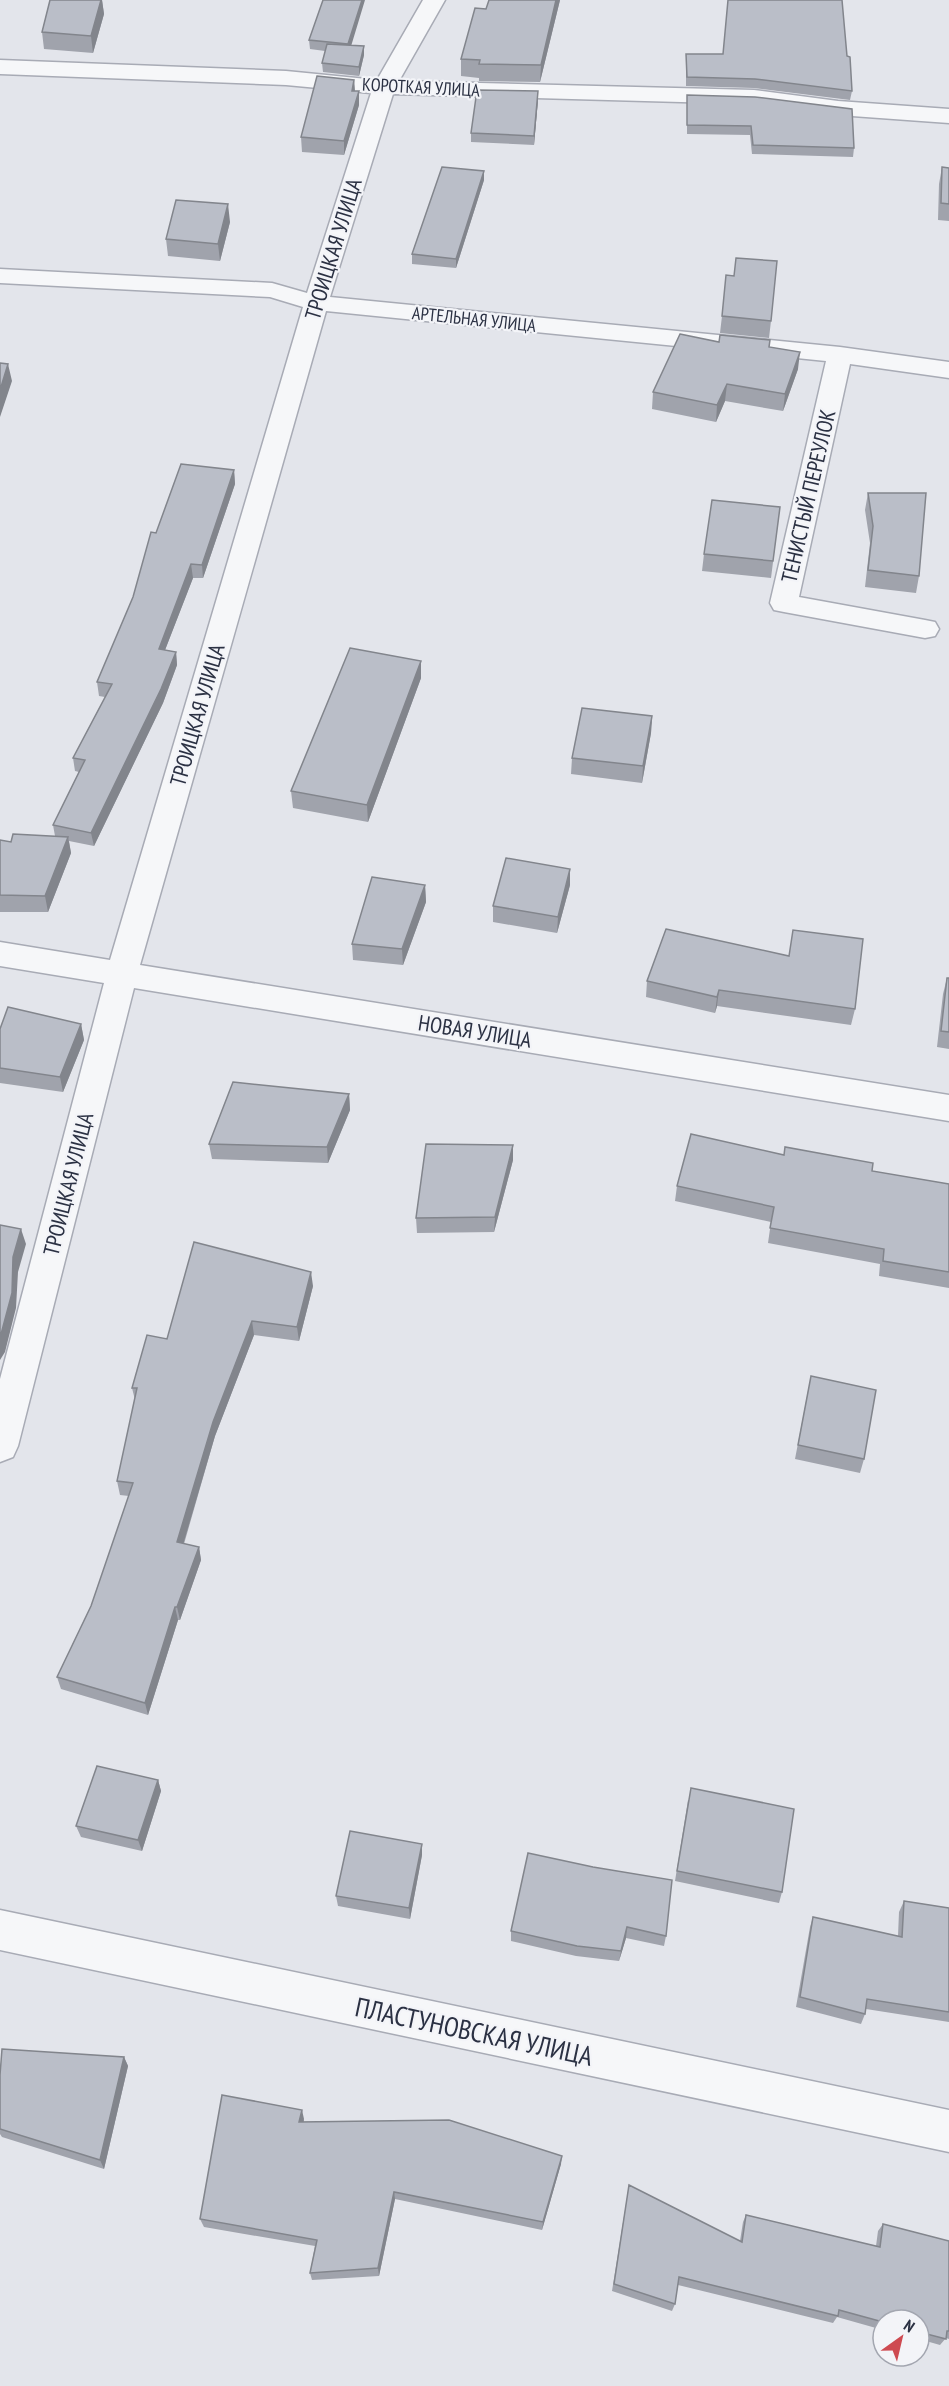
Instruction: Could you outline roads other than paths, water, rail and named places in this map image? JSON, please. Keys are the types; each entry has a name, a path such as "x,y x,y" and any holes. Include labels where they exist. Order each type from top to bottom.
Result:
{"street":[{"name":"ТРОИЦКАЯ УЛИЦА","path":"0,1446 122,973 316,303 384,87 434,0"},
{"name":"КОРОТКАЯ УЛИЦА","path":"0,67 286,78 384,87 754,97 838,108 949,116"},
{"name":"АРТЕЛЬНАЯ УЛИЦА","path":"0,276 272,290 316,303 840,355 949,370"},
{"name":"ТЕНИСТЫЙ ПЕРЕУЛОК","path":"840,355 784,603 925,629"},
{"name":"НОВАЯ УЛИЦА","path":"0,954 949,1108"},
{"name":"ПЛАСТУНОВСКАЯ УЛИЦА","path":"0,1930 949,2132"}]}
